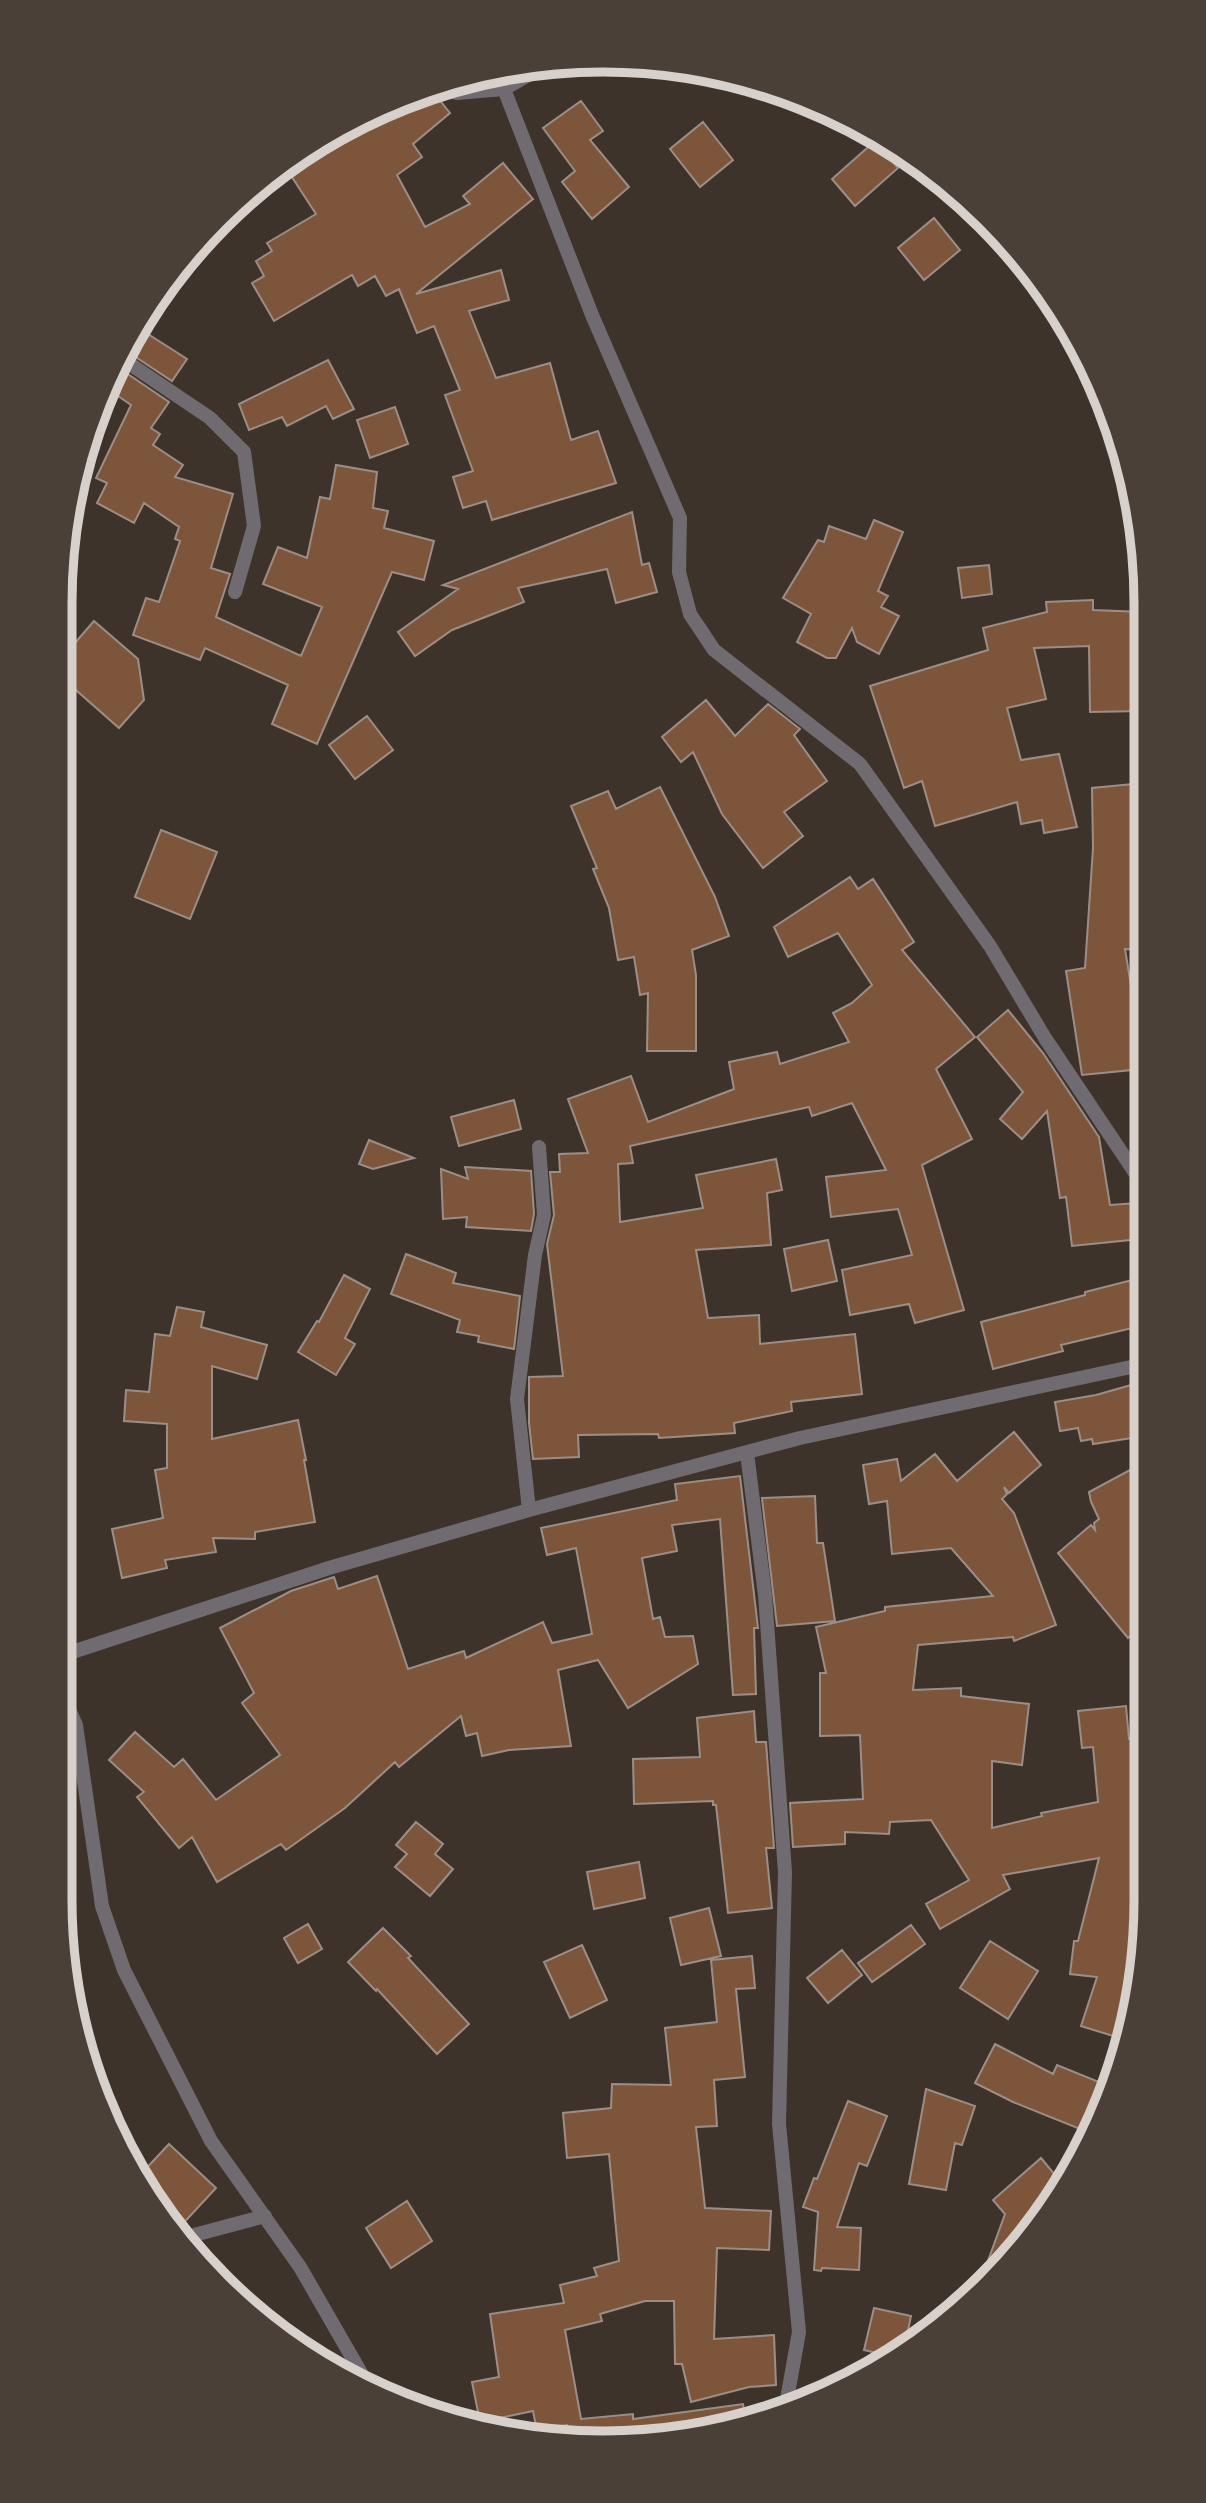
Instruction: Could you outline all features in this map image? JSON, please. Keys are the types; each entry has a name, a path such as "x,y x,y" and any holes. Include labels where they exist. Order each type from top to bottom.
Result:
{"street":[{"path":"456,93 504,89 524,78"},
{"path":"504,89 592,315 680,518 679,572 690,614 714,650 860,764 990,946 1045,1038 1134,1171"},
{"path":"129,364 210,418 244,452 254,526 236,592"},
{"path":"529,1510 517,1399 535,1255 544,1215 539,1147"},
{"path":"72,1652 329,1568 529,1510 813,1436 1134,1366"},
{"path":"747,1453 765,1595 785,1872 779,2124 799,2332 787,2398"},
{"path":"72,1716 76,1725 102,1906 124,1970 211,2141 300,2267 361,2372"},
{"path":"192,2236 265,2216"}],"building":[{"path":"438,98 450,113 413,144 422,157 397,175 425,227 470,204 463,196 503,163 533,199 416,294 501,270 509,300 469,311 496,378 550,363 571,440 598,431 616,483 492,520 486,501 463,508 453,477 473,471 445,395 460,390 434,326 417,333 399,289 386,296 375,276 358,286 352,275 274,321 252,283 264,276 256,261 272,251 267,243 316,214 290,174 337,143 345,139 347,142 361,130 400,112"},
{"path":"581,101 603,131 590,140 629,187 592,219 562,182 575,171 543,128"},
{"path":"703,122 733,160 700,187 670,149"},
{"path":"871,144 885,153 898,168 855,206 832,179"},
{"path":"934,218 960,250 924,280 898,248"},
{"path":"146,333 187,359 172,381 133,356"},
{"path":"328,360 354,409 333,419 326,406 287,426 282,417 249,430 239,404"},
{"path":"125,372 169,402 151,428 160,434 153,445 183,465 175,477 233,494 211,568 230,574 216,617 301,656 322,607 263,584 278,547 307,558 320,497 330,499 336,465 377,472 373,508 388,511 384,528 434,541 424,580 392,572 317,744 272,724 288,685 205,648 200,660 133,635 146,598 159,602 180,541 175,539 179,527 144,503 134,523 97,503 107,483 96,478 131,405 115,394"},
{"path":"395,407 408,444 370,458 357,420"},
{"path":"632,512 642,565 649,563 657,592 616,603 607,569 518,588 524,602 452,630 415,656 398,632 458,589 443,585"},
{"path":"874,520 903,532 878,591 888,596 881,607 899,616 879,654 857,642 852,628 836,658 827,658 797,642 811,614 783,598 818,540 824,542 829,526 866,539"},
{"path":"989,565 992,594 962,598 958,568"},
{"path":"1093,600 1093,610 1134,612 1134,711 1090,712 1089,646 1034,648 1046,699 1007,708 1021,760 1059,754 1077,827 1044,833 1042,820 1021,824 1017,802 935,826 922,781 904,788 870,686 988,650 983,628 1047,612 1046,602"},
{"path":"94,621 138,659 144,700 119,728 72,687 72,646"},
{"path":"706,700 735,736 768,704 800,729 794,735 827,781 784,812 803,836 763,868 722,814 693,752 681,762 662,737"},
{"path":"367,716 393,750 355,779 329,745"},
{"path":"1134,784 1134,950 1125,949 1134,1004 1134,1070 1082,1075 1066,971 1085,968 1093,848 1092,788"},
{"path":"660,787 715,897 729,936 692,950 696,975 696,1051 647,1051 648,993 640,995 634,957 618,960 609,908 593,869 597,868 571,806 608,791 616,809"},
{"path":"161,830 217,852 190,919 135,897"},
{"path":"850,877 858,889 873,879 914,942 902,950 975,1037 936,1069 972,1139 922,1165 964,1310 915,1323 909,1304 850,1315 842,1270 912,1255 898,1209 831,1217 826,1177 886,1170 852,1103 812,1116 809,1107 630,1146 633,1163 618,1164 620,1222 703,1208 696,1175 776,1159 782,1190 767,1193 771,1245 696,1250 708,1318 759,1315 760,1344 855,1334 862,1394 791,1402 792,1411 734,1423 735,1433 659,1438 658,1434 578,1435 579,1457 533,1459 529,1423 529,1377 563,1376 547,1244 554,1215 550,1172 560,1172 559,1154 588,1153 568,1099 631,1076 648,1122 734,1089 729,1062 777,1052 780,1064 849,1042 833,1013 852,1003 872,985 838,933 788,957 774,927"},
{"path":"1008,1010 1043,1053 1099,1137 1110,1205 1134,1203 1134,1240 1072,1246 1066,1197 1060,1198 1047,1111 1022,1139 1000,1119 1023,1092 977,1037"},
{"path":"514,1100 521,1129 459,1146 451,1117"},
{"path":"369,1140 414,1158 373,1169 359,1164"},
{"path":"465,1167 531,1171 534,1214 531,1231 466,1227 467,1217 443,1219 441,1169 468,1179"},
{"path":"828,1240 837,1281 792,1291 784,1249"},
{"path":"406,1254 456,1273 453,1283 520,1296 514,1349 478,1342 479,1336 457,1332 460,1320 391,1294"},
{"path":"344,1275 370,1289 345,1338 355,1344 336,1375 298,1352 317,1321 319,1322"},
{"path":"1134,1280 1134,1328 1061,1345 1063,1351 993,1369 981,1322 1085,1295 1085,1292"},
{"path":"177,1307 204,1312 201,1327 267,1345 257,1379 212,1366 212,1439 298,1420 315,1522 255,1532 255,1539 213,1538 216,1552 165,1560 167,1568 122,1578 112,1529 163,1518 155,1470 167,1468 167,1424 124,1421 126,1390 149,1392 155,1334 170,1336"},
{"path":"1134,1384 1134,1438 1093,1444 1092,1439 1081,1441 1078,1428 1060,1431 1055,1402 1096,1395"},
{"path":"1014,1432 1041,1465 1009,1493 1004,1487 1007,1494 1002,1499 1014,1513 1056,1625 1014,1641 1013,1637 918,1645 913,1690 961,1688 961,1696 1029,1704 1022,1765 992,1761 992,1828 1042,1816 1041,1813 1098,1802 1093,1747 1082,1748 1078,1711 1126,1706 1129,1739 1134,1738 1133,1935 1130,1969 1116,2037 1081,2026 1097,1977 1070,1974 1074,1941 1078,1941 1099,1858 1003,1875 1010,1889 940,1929 926,1904 969,1880 931,1820 890,1822 889,1834 845,1832 845,1844 793,1847 790,1803 863,1799 860,1735 820,1736 820,1673 826,1673 816,1627 885,1611 885,1607 993,1596 951,1548 892,1554 887,1501 869,1504 863,1465 897,1459 901,1481 935,1454 957,1481"},
{"path":"1134,1468 1134,1633 1128,1638 1058,1553 1091,1525 1095,1530 1094,1523 1099,1519 1089,1492"},
{"path":"740,1476 758,1628 754,1628 756,1694 733,1695 720,1519 672,1525 677,1551 642,1558 653,1619 660,1617 665,1637 693,1636 698,1664 628,1708 598,1660 558,1670 571,1746 509,1750 482,1756 477,1733 466,1736 461,1716 399,1767 395,1762 345,1808 286,1850 281,1844 217,1882 192,1837 179,1848 137,1797 144,1792 109,1760 135,1732 174,1767 183,1759 216,1800 280,1755 242,1703 254,1693 220,1628 291,1591 334,1577 338,1589 377,1576 408,1669 464,1651 466,1658 543,1622 552,1643 592,1634 576,1548 547,1555 541,1528 677,1500 675,1484"},
{"path":"815,1496 817,1543 823,1543 835,1621 777,1626 762,1498"},
{"path":"754,1711 756,1742 766,1742 774,1848 766,1848 772,1908 728,1913 716,1805 713,1805 713,1801 634,1804 633,1759 700,1757 697,1718"},
{"path":"416,1822 443,1844 435,1854 453,1869 430,1896 395,1867 407,1854 396,1845"},
{"path":"639,1862 645,1898 594,1909 587,1872"},
{"path":"709,1908 721,1956 681,1965 670,1918"},
{"path":"308,1924 322,1949 298,1963 284,1938"},
{"path":"911,1925 925,1944 872,1982 858,1963"},
{"path":"383,1928 411,1956 408,1958 469,2024 437,2054 348,1962"},
{"path":"990,1941 1038,1971 1008,2019 960,1988"},
{"path":"582,1945 607,2000 570,2018 544,1962"},
{"path":"842,1950 862,1975 828,2003 807,1978"},
{"path":"752,1956 755,1988 736,1989 745,2077 714,2080 717,2126 696,2127 705,2208 771,2211 769,2250 717,2248 714,2339 774,2335 776,2385 749,2387 691,2402 682,2364 675,2364 674,2301 645,2301 600,2314 602,2321 565,2330 581,2419 633,2414 633,2419 743,2404 744,2412 672,2427 603,2431 567,2430 567,2425 550,2428 536,2427 533,2411 492,2419 479,2416 472,2382 499,2377 490,2314 564,2303 560,2285 597,2276 594,2268 619,2261 609,2154 567,2158 563,2113 611,2108 612,2084 671,2085 665,2028 717,2022 711,1960"},
{"path":"995,2044 1053,2074 1057,2065 1099,2082 1080,2129 1013,2102 975,2083"},
{"path":"926,2089 975,2106 962,2145 955,2143 946,2190 909,2184"},
{"path":"848,2101 887,2116 867,2166 859,2163 837,2227 861,2228 859,2270 814,2270 818,2212 803,2207"},
{"path":"169,2144 216,2188 183,2224 145,2170"},
{"path":"1041,2158 1056,2177 1024,2223 985,2269 1005,2214 993,2200"},
{"path":"407,2201 432,2241 391,2268 366,2228"},
{"path":"874,2308 911,2316 907,2335 898,2342 879,2354 864,2350"}]}
